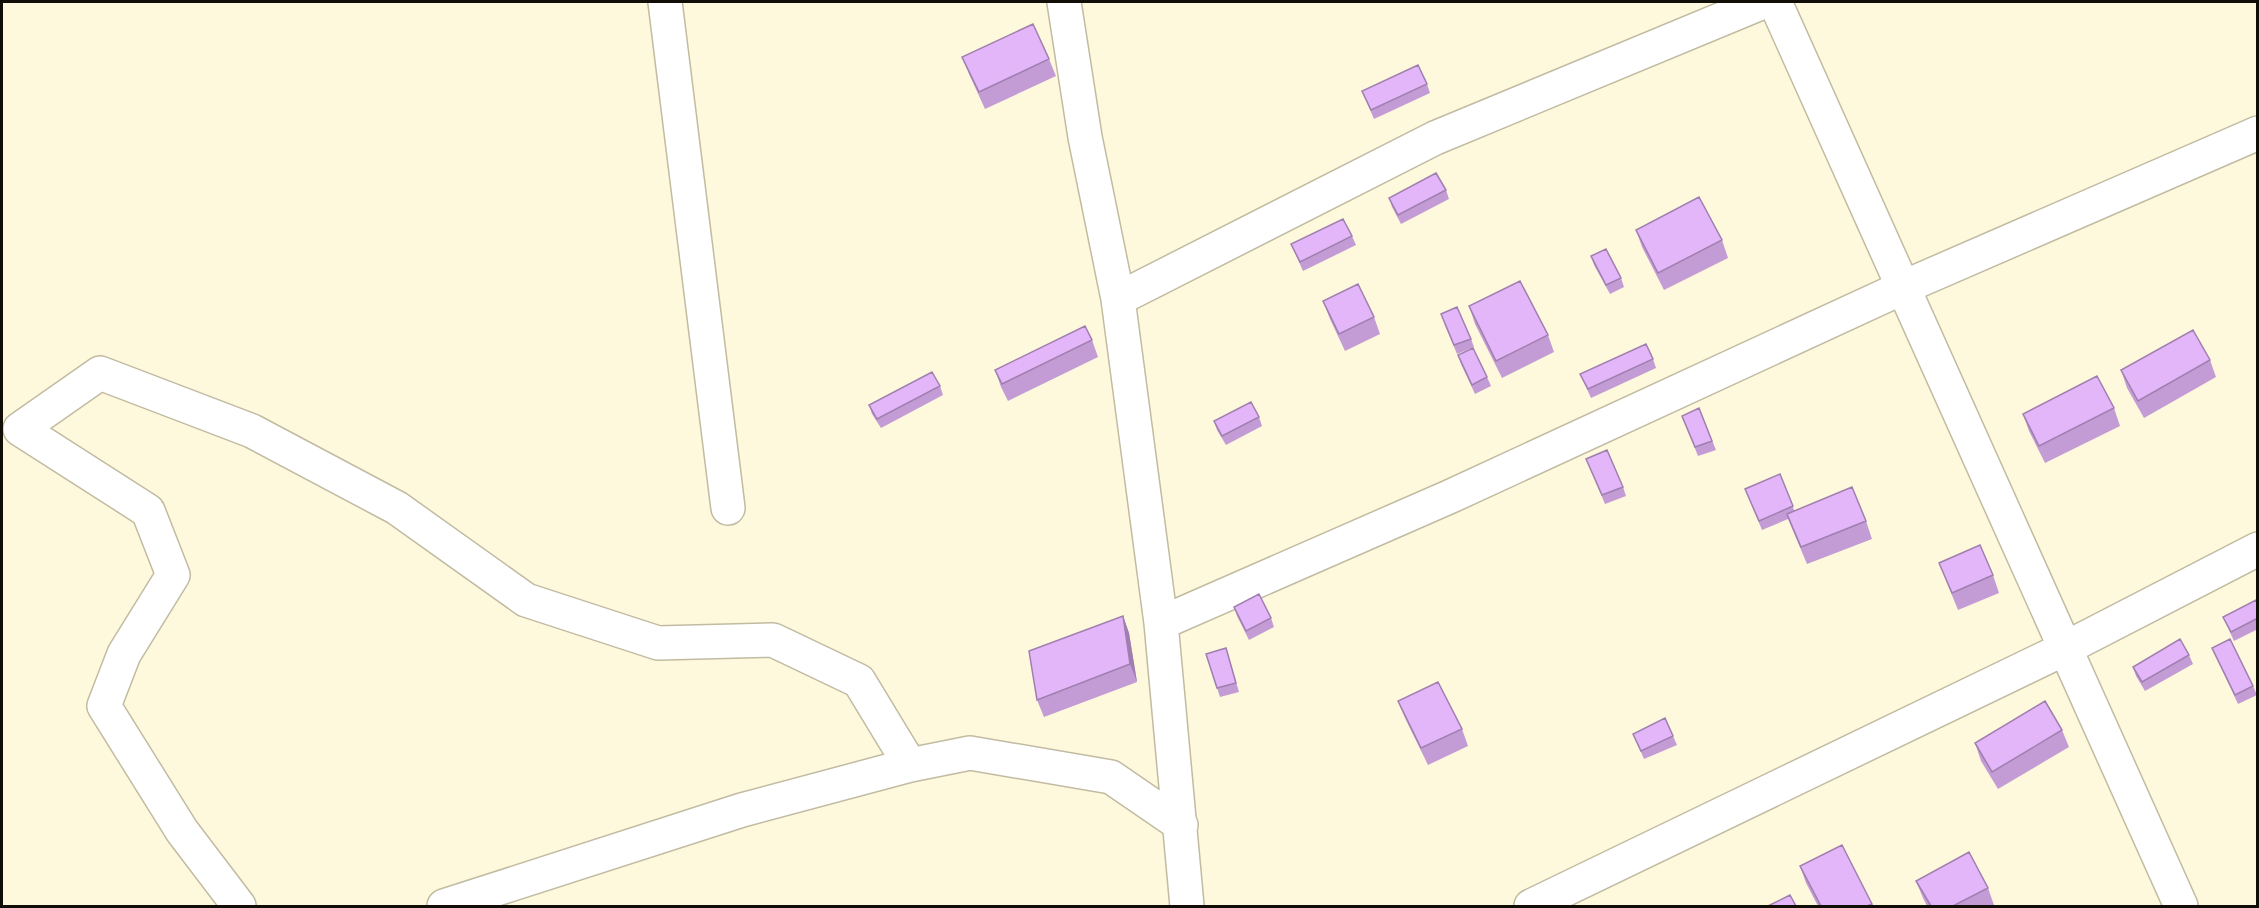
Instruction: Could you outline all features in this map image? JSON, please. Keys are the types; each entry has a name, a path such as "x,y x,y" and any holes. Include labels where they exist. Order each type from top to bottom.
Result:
{"street":[{"path":"664,2 728,508"},
{"path":"1064,2 1084,137 1118,298 1161,623 1187,906"},
{"path":"1118,298 1435,138 1763,2"},
{"path":"1774,2 2181,906"},
{"path":"1161,623 1449,497 1904,287 2258,133"},
{"path":"239,906 182,831 104,706 124,654 173,575 148,511 20,429 99,373 252,431 397,508 526,600 658,643 773,640 859,681 910,765"},
{"path":"1531,906 2066,648 2258,549"},
{"path":"444,906 742,810 910,765 970,753 1111,777 1181,825"}],"building":[{"path":"1033,24 1049,59 979,92 962,57"},
{"path":"1418,65 1427,84 1371,110 1362,91"},
{"path":"1436,173 1446,190 1398,215 1389,198"},
{"path":"1699,197 1722,240 1658,273 1636,230"},
{"path":"1343,219 1352,236 1300,262 1291,244"},
{"path":"1606,249 1621,278 1606,285 1591,256"},
{"path":"1520,281 1548,335 1496,361 1469,306"},
{"path":"1358,284 1374,317 1339,334 1323,301"},
{"path":"1457,307 1471,339 1454,345 1441,314"},
{"path":"1085,326 1092,340 1002,384 995,370"},
{"path":"2193,330 2210,360 2138,401 2121,370"},
{"path":"1646,344 1653,359 1588,389 1580,374"},
{"path":"1473,348 1487,377 1472,385 1458,355"},
{"path":"932,372 940,386 877,419 869,405"},
{"path":"2097,376 2114,408 2039,446 2023,414"},
{"path":"1251,402 1259,417 1222,436 1214,421"},
{"path":"1699,408 1712,441 1695,447 1682,416"},
{"path":"1607,450 1623,487 1602,495 1586,459"},
{"path":"1780,474 1793,506 1759,521 1745,489"},
{"path":"1852,487 1866,521 1801,547 1787,514"},
{"path":"1980,545 1993,575 1952,593 1939,563"},
{"path":"1259,594 1271,618 1246,631 1234,607"},
{"path":"2256,600 2258,618 2231,632 2223,617"},
{"path":"1123,616 1130,664 1037,700 1029,651"},
{"path":"2180,639 2189,655 2142,682 2133,667"},
{"path":"2230,639 2253,686 2235,695 2212,648"},
{"path":"1226,648 1236,683 1217,688 1206,654"},
{"path":"1438,682 1462,729 1421,748 1398,701"},
{"path":"2045,701 2062,730 1992,772 1975,743"},
{"path":"1665,718 1673,736 1641,751 1633,734"},
{"path":"1842,845 1872,904 1867,906 1821,906 1800,866"},
{"path":"1969,852 1988,888 1953,906 1931,906 1916,881"},
{"path":"1790,895 1796,906 1768,906"}]}
